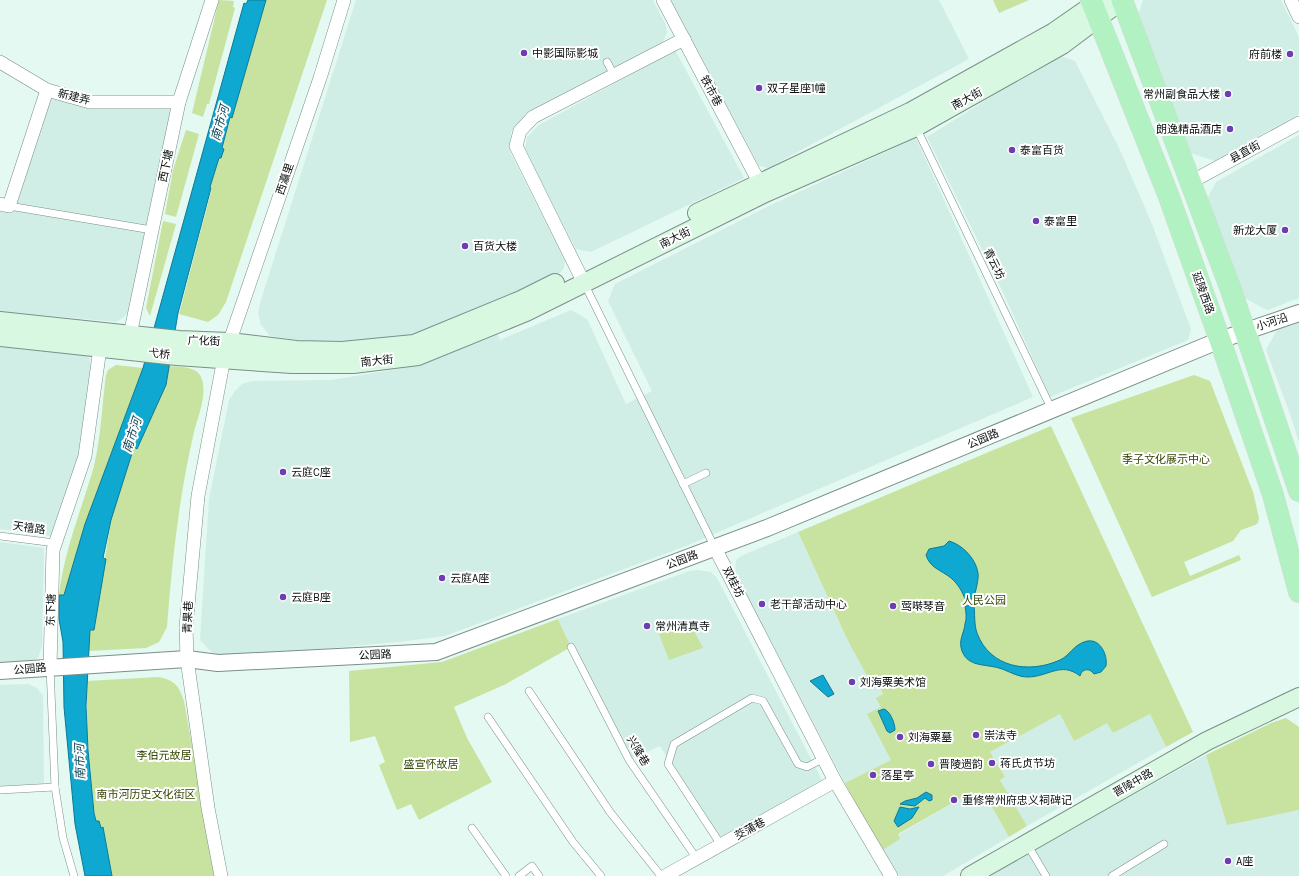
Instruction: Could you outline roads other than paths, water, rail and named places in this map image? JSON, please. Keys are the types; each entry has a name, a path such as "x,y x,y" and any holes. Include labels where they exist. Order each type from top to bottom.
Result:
{"main road":[{"path":"1096,6 1122,0 1246,330 1299,491"},
{"name":"南大街","path":"581,278 759,182 910,112 1054,32 1096,6"},
{"name":"南大街","path":"227,350 334,350 414,344 522,300 581,278 765,193 916,127 1062,45 1096,6"},
{"name":"延陵西路","path":"1096,6 1169,197 1220,340 1273,495 1299,592"},
{"path":"0,321 139,341"},
{"path":"0,338 100,348 139,341"},
{"name":"弋桥","path":"139,341 178,348"},
{"name":"广化街","path":"178,348 227,350"},
{"name":"晋陵中路","path":"970,876 1207,741 1299,697"}],"street":[{"name":"西下塘","path":"139,341 152,230 179,102 212,0"},
{"name":"西瀛里","path":"227,350 320,78 344,0"},
{"name":"铁市巷","path":"662,0 759,182"},
{"path":"1291,0 1299,17"},
{"path":"581,278 516,146 520,131 533,117 684,39"},
{"name":"新建弄","path":"0,62 47,90 90,102 179,102"},
{"path":"5,205 47,90"},
{"name":"县直街","path":"1191,182 1299,122"},
{"name":"小河沿","path":"1246,330 1299,313"},
{"name":"公园路","path":"0,671 187,659 218,663 436,652 774,525 1246,330"},
{"name":"东下塘","path":"54,667 53,550 86,456 100,348"},
{"name":"青果巷","path":"221,876 208,808 187,659 186,626 198,496 227,350"},
{"name":"双桂坊","path":"715,548 835,781 891,876"},
{"name":"茭蒲巷","path":"665,876 835,781"}],"lane":[{"path":"606,62 614,75"},
{"name":"青云坊","path":"916,127 1052,410"},
{"path":"5,205 152,230"},
{"name":"双桂坊","path":"581,278 715,548"},
{"path":"683,484 706,473"},
{"name":"天禧路","path":"0,536 55,543"},
{"name":"兴隆巷","path":"571,648 629,760 697,859"},
{"name":"东下塘","path":"54,667 55,787 63,838 74,876"},
{"path":"529,691 610,812 661,876"},
{"path":"721,845 668,764 674,744 752,698 763,701 798,764 808,767 824,758"},
{"path":"488,717 573,842 601,876"},
{"path":"0,790 55,787"},
{"path":"472,828 506,876"},
{"path":"1027,844 1046,876"},
{"path":"1112,876 1164,844"},
{"path":"519,876 532,866 539,876"}],"water":[{"name":"南市河","path":"248,0 266,0 232,118 230,117 222,148 224,149 221,158 219,158 210,187 211,188 178,313 166,385 137,449 134,447 111,520 103,558 106,559 94,630 90,630 86,706 88,750 94,813 96,821 99,821 101,828 103,827 112,876 85,876 75,824 64,707 63,642 59,619 59,595 64,595 85,524 143,368 244,3 246,4"},
{"path":"949,541 964,549 975,563 978,576 974,599 965,599 960,588 953,580 933,566 926,555 929,549 944,546"},
{"path":"974,605 977,633 983,645 991,654 1001,661 1012,665 1036,667 1060,660 1080,643 1089,641 1098,644 1101,647 1106,656 1106,666 1101,672 1094,674 1088,670 1084,670 1080,676 1067,670 1060,670 1024,677 999,668 978,664 968,660 962,651 961,640 966,620 965,606"},
{"path":"823,675 834,694 828,697 810,681"},
{"path":"884,709 892,718 894,724 895,730 890,733 887,731 878,711"},
{"path":"926,792 932,795 932,800 929,801 925,798 915,806 900,804 917,798"},
{"path":"900,807 910,809 919,807 912,818 898,827 894,821"}],"place":[{"name":"中影国际影城","path":"524,53"},
{"name":"府前楼","path":"1290,54"},
{"name":"双子星座1幢","path":"759,88"},
{"name":"常州副食品大楼","path":"1228,94"},
{"name":"朗逸精品酒店","path":"1230,129"},
{"name":"泰富百货","path":"1012,150"},
{"name":"泰富里","path":"1036,221"},
{"name":"新龙大厦","path":"1285,230"},
{"name":"百货大楼","path":"465,246"},
{"name":"云庭C座","path":"283,472"},
{"name":"云庭A座","path":"442,578"},
{"name":"云庭B座","path":"283,597"},
{"name":"老干部活动中心","path":"762,604"},
{"name":"莺啭琴音","path":"893,606"},
{"name":"常州清真寺","path":"647,626"},
{"name":"刘海粟美术馆","path":"852,682"},
{"name":"崇法寺","path":"976,735"},
{"name":"刘海粟墓","path":"900,737"},
{"name":"蒋氏贞节坊","path":"992,763"},
{"name":"晋陵遗韵","path":"931,764"},
{"name":"落星亭","path":"873,775"},
{"name":"重修常州府忠义祠碑记","path":"954,800"},
{"name":"A座","path":"1228,861"}],"park label":[{"name":"季子文化展示中心","path":"1166,459"},
{"name":"人民公园","path":"984,600"},
{"name":"李伯元故居","path":"164,755"},
{"name":"盛宣怀故居","path":"431,764"},
{"name":"南市河历史文化街区","path":"146,794"}]}
